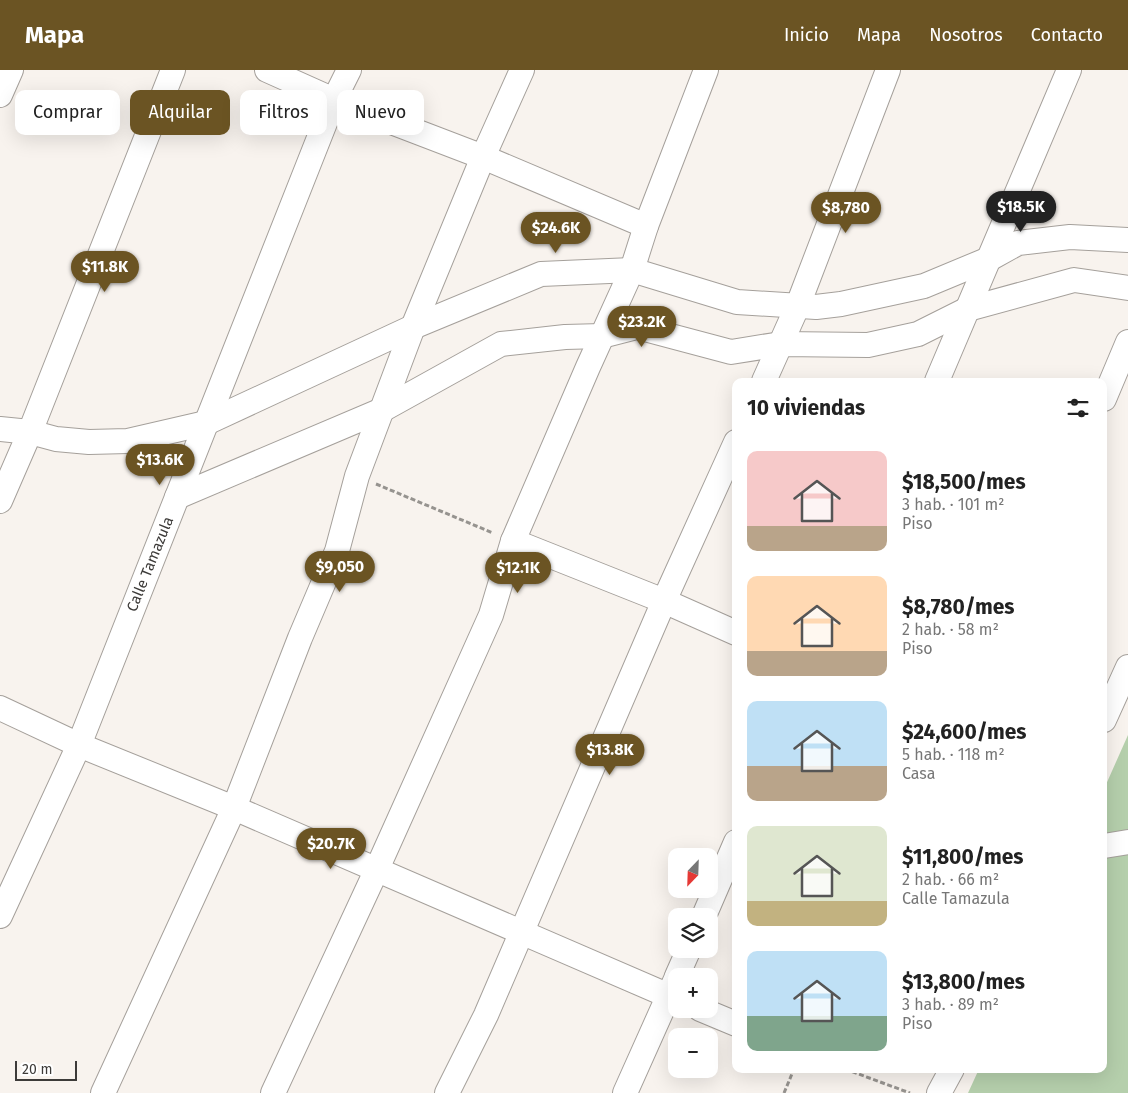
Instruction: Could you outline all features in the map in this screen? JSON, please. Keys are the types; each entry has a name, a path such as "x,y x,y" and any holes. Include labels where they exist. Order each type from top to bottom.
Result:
{"street":[{"path":"0,95 11,70"},
{"path":"2,492 30,432 173,70"},
{"path":"266,70 334,100 482,157 646,226"},
{"name":"Calle Tamazula","path":"0,916 79,745 334,100 349,70"},
{"path":"103,1093 234,808 300,638 337,551 357,476 413,327 482,157 522,70"},
{"path":"273,1093 377,869 491,615 513,541 632,270 646,226 706,70"},
{"path":"765,378 798,305 888,70"},
{"path":"938,378 1069,70"},
{"path":"0,429 30,432 56,439 128,441 206,423 413,327 541,274 632,270 737,302 816,307 841,304 924,286 989,259 1018,243 1070,237 1128,240"},
{"path":"177,497 382,410 501,344 565,337 602,336 637,327 731,352 780,344 868,345 918,334 968,309 1074,280 1128,288"},
{"path":"1107,392 1128,342"},
{"path":"447,1093 486,1015 664,601 732,451"},
{"path":"513,541 664,601 732,631"},
{"path":"1107,713 1128,667"},
{"path":"0,708 79,745 234,808 522,932 668,984"},
{"path":"1107,846 1128,842"},
{"path":"707,908 732,851"},
{"path":"625,1093 668,1002"},
{"path":"718,1016 732,1022"},
{"path":"939,1093 950,1073"}],"path":[{"path":"357,476 513,541"},
{"path":"784,1093 792,1073"},
{"path":"856,1073 910,1093"}],"green space":[{"path":"1128,735 1128,1093 968,1093 977,1073 1107,1073 1107,782"}]}
